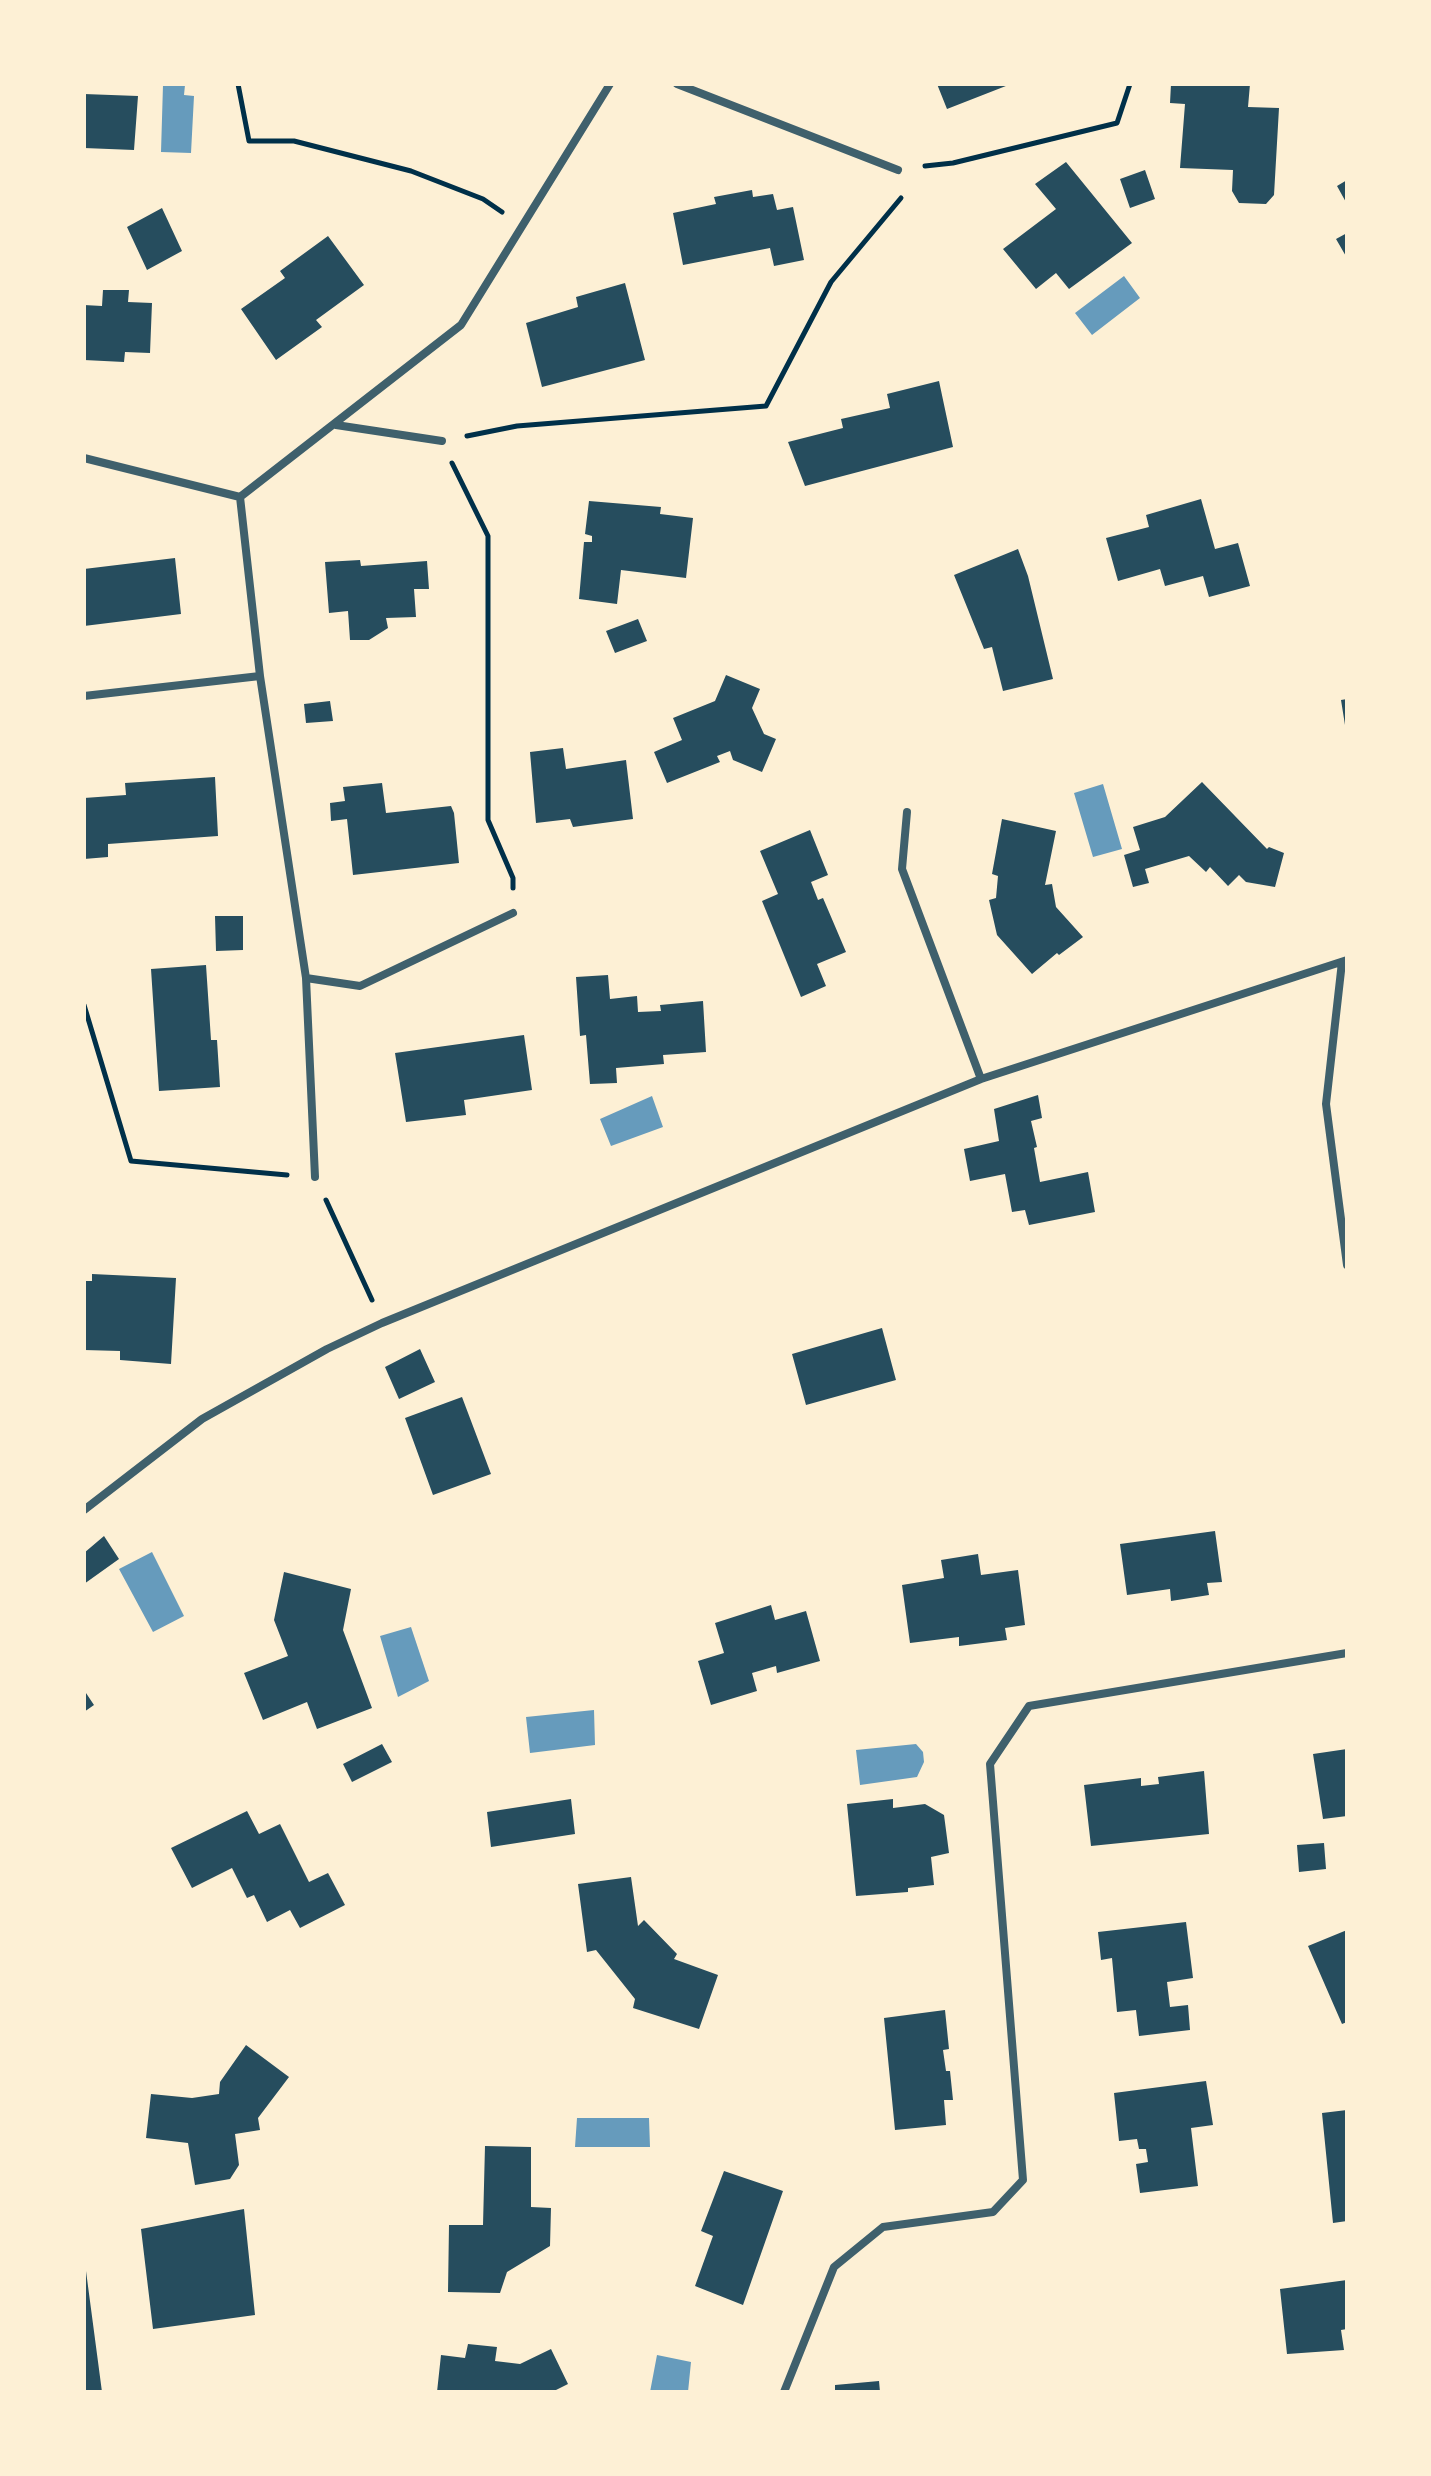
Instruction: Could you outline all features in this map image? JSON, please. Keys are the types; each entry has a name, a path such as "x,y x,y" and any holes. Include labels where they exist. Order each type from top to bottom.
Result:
{"street":[{"path":"240,497 461,325 610,84"},
{"path":"677,84 898,170"},
{"path":"336,425 442,441"},
{"path":"84,458 240,497"},
{"path":"240,497 260,676 306,978 315,1177"},
{"path":"84,696 260,676"},
{"path":"907,812 902,869 981,1079"},
{"path":"306,978 360,986 513,913"},
{"path":"84,1510 202,1419 327,1349 382,1323 981,1079 1344,961 1326,1104 1347,1265"},
{"path":"784,2392 834,2267 883,2227 993,2212 1023,2180 990,1764 1029,1706 1347,1653"}],"path":[{"path":"238,84 249,141 294,141 411,171 483,199 522,226"},
{"path":"953,163 1117,123 1130,84"},
{"path":"513,913 513,878 488,820 488,536 442,441 517,426 766,406 831,282 905,192 898,170"},
{"path":"84,1005 131,1161 315,1177 382,1323"}],"water":[{"path":"163,85 185,85 184,95 194,96 191,153 161,152"},
{"path":"1124,276 1140,298 1092,335 1075,313"},
{"path":"1103,784 1122,849 1093,857 1074,793"},
{"path":"652,1096 663,1127 611,1146 600,1119"},
{"path":"152,1552 184,1616 153,1632 119,1569"},
{"path":"411,1627 429,1681 398,1697 380,1636"},
{"path":"594,1710 595,1745 530,1753 526,1717"},
{"path":"916,1744 923,1752 924,1762 917,1777 860,1785 856,1750"},
{"path":"577,2118 649,2118 650,2147 575,2147"},
{"path":"657,2355 691,2362 688,2392 650,2392"}],"building":[{"path":"937,84 1011,84 947,109"},
{"path":"1171,84 1250,84 1248,107 1279,108 1274,195 1266,204 1239,203 1232,191 1233,170 1180,168 1185,104 1170,103"},
{"path":"84,94 138,96 134,150 84,148"},
{"path":"1066,162 1132,243 1069,289 1056,273 1036,289 1003,249 1056,209 1035,184"},
{"path":"1145,170 1155,199 1130,208 1120,179"},
{"path":"1347,180 1347,204 1337,186"},
{"path":"752,190 753,197 773,194 777,210 793,207 804,260 774,266 770,248 683,265 673,213 716,204 714,197"},
{"path":"162,208 182,251 147,270 127,227"},
{"path":"1347,233 1347,258 1336,239"},
{"path":"328,236 364,285 316,320 322,327 276,360 241,309 285,278 280,271"},
{"path":"625,283 645,360 542,387 526,323 578,307 576,297"},
{"path":"103,290 129,290 128,302 152,303 150,353 125,352 124,362 84,360 84,305 102,306"},
{"path":"939,381 953,447 805,486 788,442 843,428 841,419 890,408 887,394"},
{"path":"1201,499 1215,549 1238,543 1250,586 1209,597 1203,576 1165,586 1160,569 1118,581 1106,538 1149,527 1146,515"},
{"path":"589,501 661,507 660,514 693,518 686,578 621,570 617,604 579,599 584,542 592,542 592,536 585,534"},
{"path":"1018,549 1028,576 1053,679 1003,691 992,647 984,649 954,575"},
{"path":"175,558 181,614 84,626 84,569"},
{"path":"360,560 361,566 427,561 429,589 414,589 416,617 386,618 388,628 369,640 350,640 348,611 329,613 325,562"},
{"path":"638,619 647,641 615,653 606,631"},
{"path":"726,675 760,689 752,708 764,734 776,739 762,772 733,760 730,751 717,756 720,762 667,783 654,752 682,740 673,718 715,701"},
{"path":"1347,699 1347,725 1345,725 1341,700"},
{"path":"330,701 333,721 306,723 304,704"},
{"path":"563,748 566,769 626,760 633,819 573,827 570,819 536,823 530,752"},
{"path":"215,777 218,836 108,844 108,857 84,859 84,798 126,795 125,783"},
{"path":"1202,782 1267,849 1269,847 1284,853 1275,887 1246,882 1239,875 1228,886 1210,867 1206,872 1189,856 1145,869 1149,883 1133,887 1124,855 1140,850 1133,827 1165,817"},
{"path":"382,783 386,813 451,806 459,863 353,875 347,819 331,821 330,803 345,801 343,787"},
{"path":"1002,819 1056,831 1045,885 1052,884 1056,907 1083,937 1032,974 997,935 989,900 996,898 998,876 992,874"},
{"path":"810,830 828,875 811,882 818,900 823,898 846,952 817,964 826,986 801,997 762,901 778,894 760,851"},
{"path":"215,916 243,916 243,950 216,951"},
{"path":"206,965 211,1040 217,1040 220,1087 159,1091 151,969"},
{"path":"608,975 610,999 637,996 638,1012 661,1011 660,1005 703,1001 706,1052 663,1055 664,1064 616,1068 617,1083 590,1084 586,1035 580,1036 576,977"},
{"path":"524,1035 532,1090 464,1100 466,1115 406,1122 395,1053"},
{"path":"1038,1095 1042,1118 1031,1121 1040,1182 1088,1172 1095,1212 1029,1225 1025,1210 1012,1212 1005,1174 970,1181 964,1149 999,1141 994,1109"},
{"path":"92,1274 176,1278 171,1364 120,1360 120,1351 84,1350 84,1281 92,1281"},
{"path":"882,1328 896,1380 806,1405 792,1354"},
{"path":"420,1349 435,1382 399,1399 385,1367"},
{"path":"462,1397 491,1474 433,1495 405,1418"},
{"path":"1215,1531 1222,1582 1207,1583 1209,1595 1171,1601 1170,1589 1127,1595 1120,1544"},
{"path":"104,1536 119,1559 84,1584 84,1553"},
{"path":"978,1554 981,1575 1018,1570 1025,1625 1005,1628 1007,1640 959,1646 959,1637 910,1643 902,1585 944,1578 941,1560"},
{"path":"284,1572 351,1589 343,1630 372,1708 317,1729 307,1702 263,1720 244,1673 288,1656 274,1620"},
{"path":"771,1605 775,1620 806,1611 820,1661 777,1673 776,1666 752,1673 757,1691 711,1705 698,1661 724,1653 715,1623"},
{"path":"84,1690 94,1705 84,1712"},
{"path":"382,1744 392,1762 352,1782 343,1764"},
{"path":"1347,1749 1347,1816 1323,1819 1313,1754"},
{"path":"1204,1771 1209,1834 1091,1846 1084,1785 1141,1778 1141,1786 1159,1784 1158,1777"},
{"path":"571,1799 575,1834 491,1847 487,1812"},
{"path":"893,1799 893,1808 925,1804 944,1815 949,1853 931,1857 934,1885 908,1888 908,1892 856,1896 847,1804"},
{"path":"247,1811 259,1834 280,1824 309,1882 328,1873 345,1905 300,1928 290,1910 267,1922 254,1895 247,1898 232,1868 192,1888 171,1848"},
{"path":"1324,1843 1326,1869 1299,1872 1297,1845"},
{"path":"631,1877 638,1926 644,1920 677,1954 674,1959 718,1975 699,2029 633,2008 635,1999 596,1950 587,1952 578,1884"},
{"path":"1186,1922 1193,1978 1167,1982 1170,2007 1188,2005 1190,2030 1139,2036 1136,2010 1117,2012 1112,1958 1101,1960 1098,1932"},
{"path":"1347,1930 1347,2022 1342,2024 1308,1946"},
{"path":"945,2010 949,2049 943,2050 946,2071 950,2071 953,2100 944,2100 946,2125 895,2130 884,2018"},
{"path":"246,2045 289,2077 258,2118 260,2130 235,2134 239,2165 230,2179 195,2185 188,2143 146,2138 151,2094 192,2098 219,2094 220,2082"},
{"path":"1206,2081 1213,2125 1191,2128 1198,2186 1140,2193 1136,2164 1148,2162 1146,2149 1139,2149 1137,2139 1119,2141 1114,2093"},
{"path":"1347,2110 1347,2221 1333,2223 1322,2113"},
{"path":"485,2146 531,2147 531,2207 551,2208 550,2246 507,2272 500,2293 448,2292 449,2225 483,2225"},
{"path":"724,2171 783,2191 743,2305 695,2286 713,2236 701,2231"},
{"path":"244,2209 255,2315 153,2329 141,2229"},
{"path":"86,2271 102,2392 84,2392"},
{"path":"1347,2280 1347,2329 1341,2330 1344,2350 1287,2354 1280,2289"},
{"path":"468,2344 497,2347 495,2361 520,2364 551,2349 568,2384 552,2392 437,2392 441,2355 465,2358"},
{"path":"879,2381 880,2392 835,2392 835,2385"}]}
